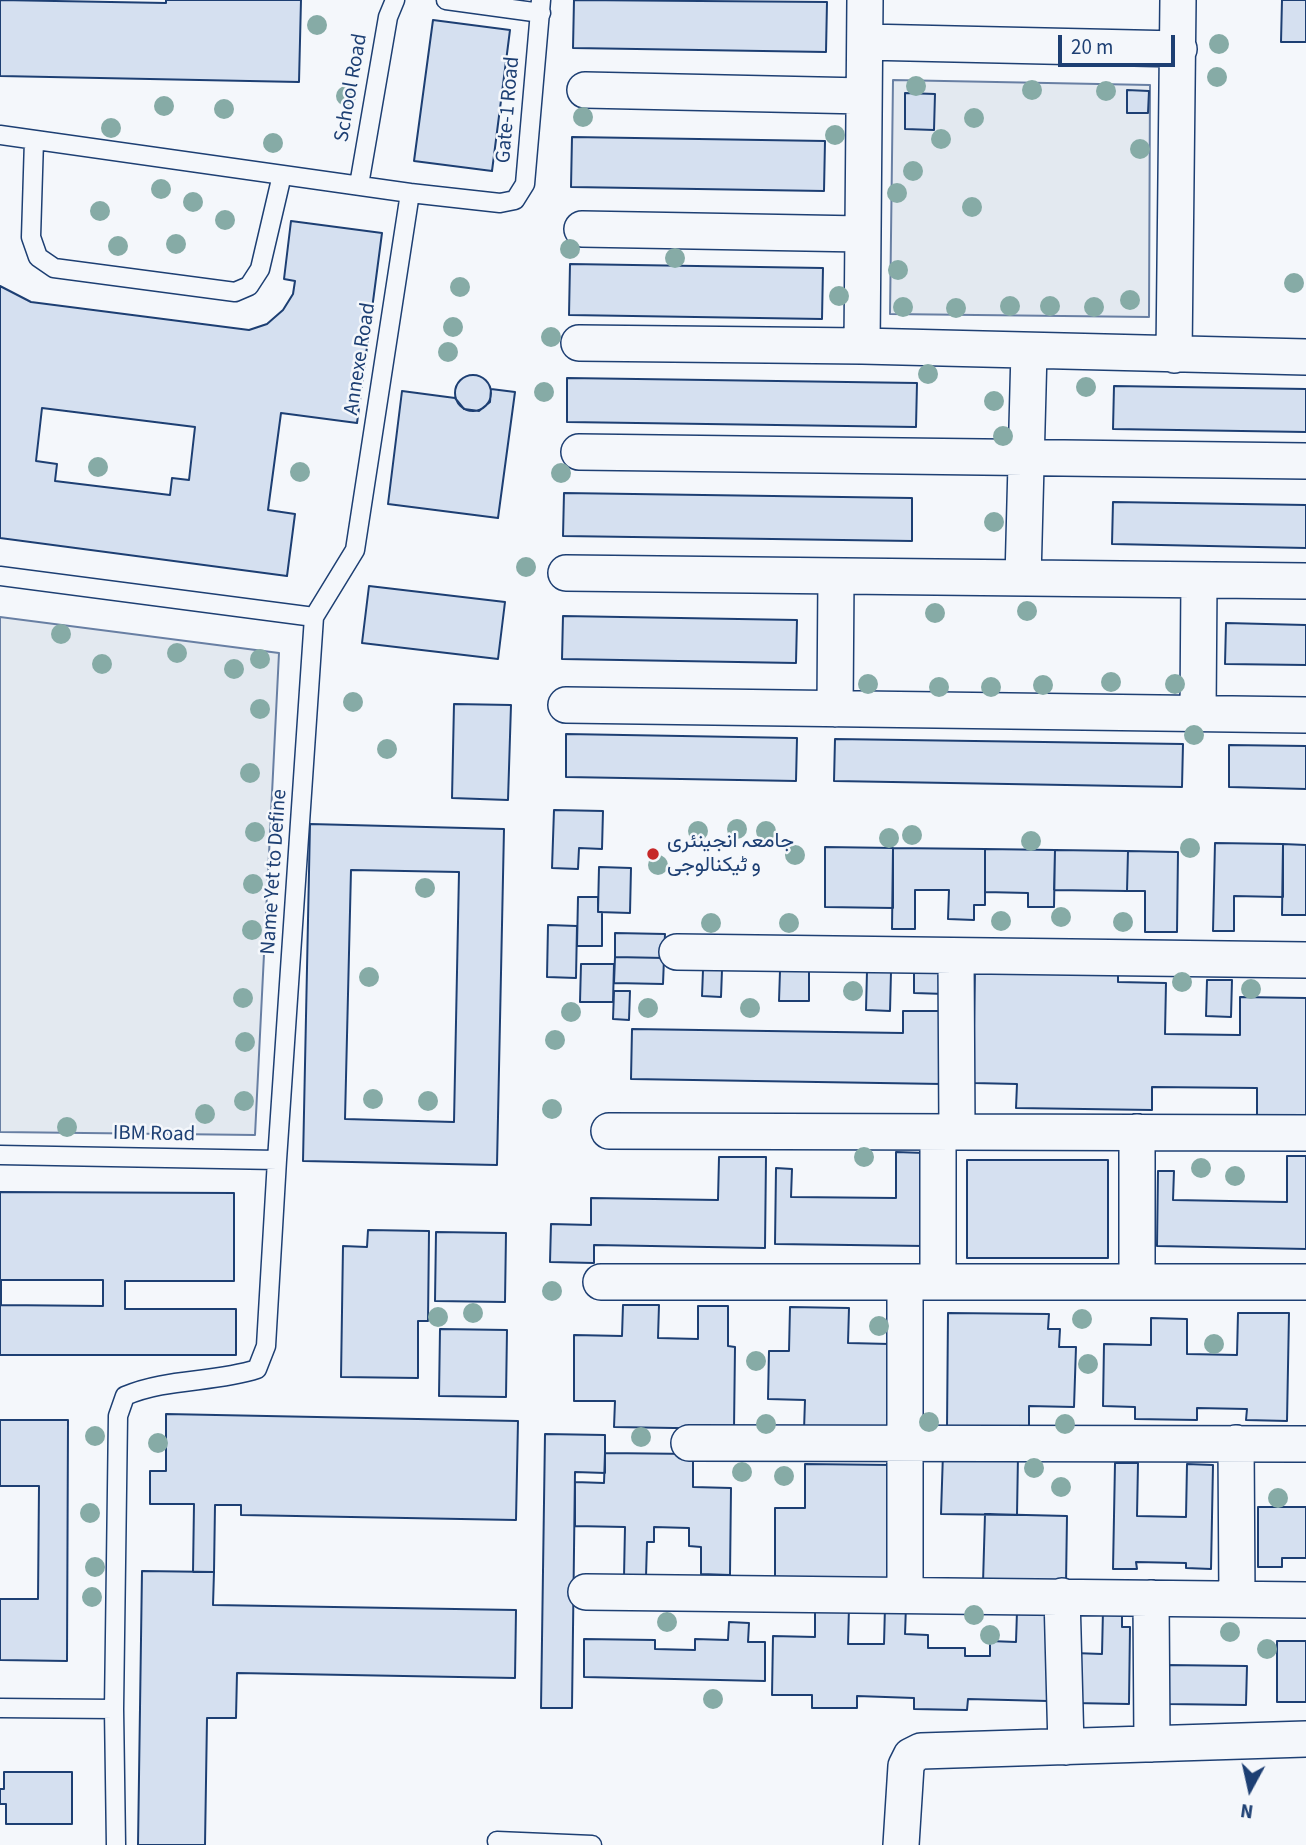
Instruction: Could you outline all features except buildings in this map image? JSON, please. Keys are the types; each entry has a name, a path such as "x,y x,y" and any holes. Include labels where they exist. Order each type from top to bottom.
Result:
{"street":[{"path":"862,346 865,0"},
{"path":"1174,355 1178,0"},
{"path":"865,42 1179,49"},
{"path":"585,90 864,96"},
{"path":"582,229 862,234"},
{"path":"579,342 1306,357"},
{"path":"1023,578 1029,351"},
{"path":"579,452 1306,461"},
{"path":"566,573 1306,581"},
{"path":"835,709 836,576"},
{"path":"1198,713 1199,580"},
{"path":"566,705 1306,715"},
{"path":"677,952 1306,960"},
{"path":"905,1594 906,1444 921,1282 948,1132 956,956"},
{"path":"609,1131 1306,1133"},
{"path":"1137,1132 1137,1282"},
{"path":"601,1282 1306,1282"},
{"path":"689,1443 1306,1444"},
{"path":"1236,1443 1237,1598"},
{"path":"586,1592 1306,1600"},
{"path":"1062,1596 1066,1746"},
{"path":"1151,1598 1152,1744"},
{"path":"901,1845 906,1766 911,1756 921,1751 1306,1739"}],"lane":[{"name":"School Road","path":"359,185 388,17 395,0"},
{"path":"446,0 541,7"},
{"name":"Gate-1 Road","path":"410,193 499,203 515,200 525,184 541,7"},
{"path":"0,135 410,193"},
{"path":"34,141 31,237 38,257 54,268 235,292 250,286 260,269 282,175"},
{"name":"Annexe Road","path":"314,617 355,550 410,193"},
{"path":"0,576 314,617"},
{"name":"Name Yet to Define","path":"277,1160 314,617"},
{"name":"IBM Road","path":"0,1155 277,1160"},
{"path":"116,1845 114,1709 118,1416 125,1396 145,1387 235,1376 257,1369 266,1346 277,1160"},
{"path":"0,1708 114,1709"},
{"path":"497,1841 592,1845"}],"shaded area":[{"path":"893,80 1150,85 1149,317 890,314"},
{"path":"0,617 279,653 255,1135 0,1132"}],"place":[{"name":"جامعہ انجینئری و ٹیکنالوجی","path":"653,854"}]}
